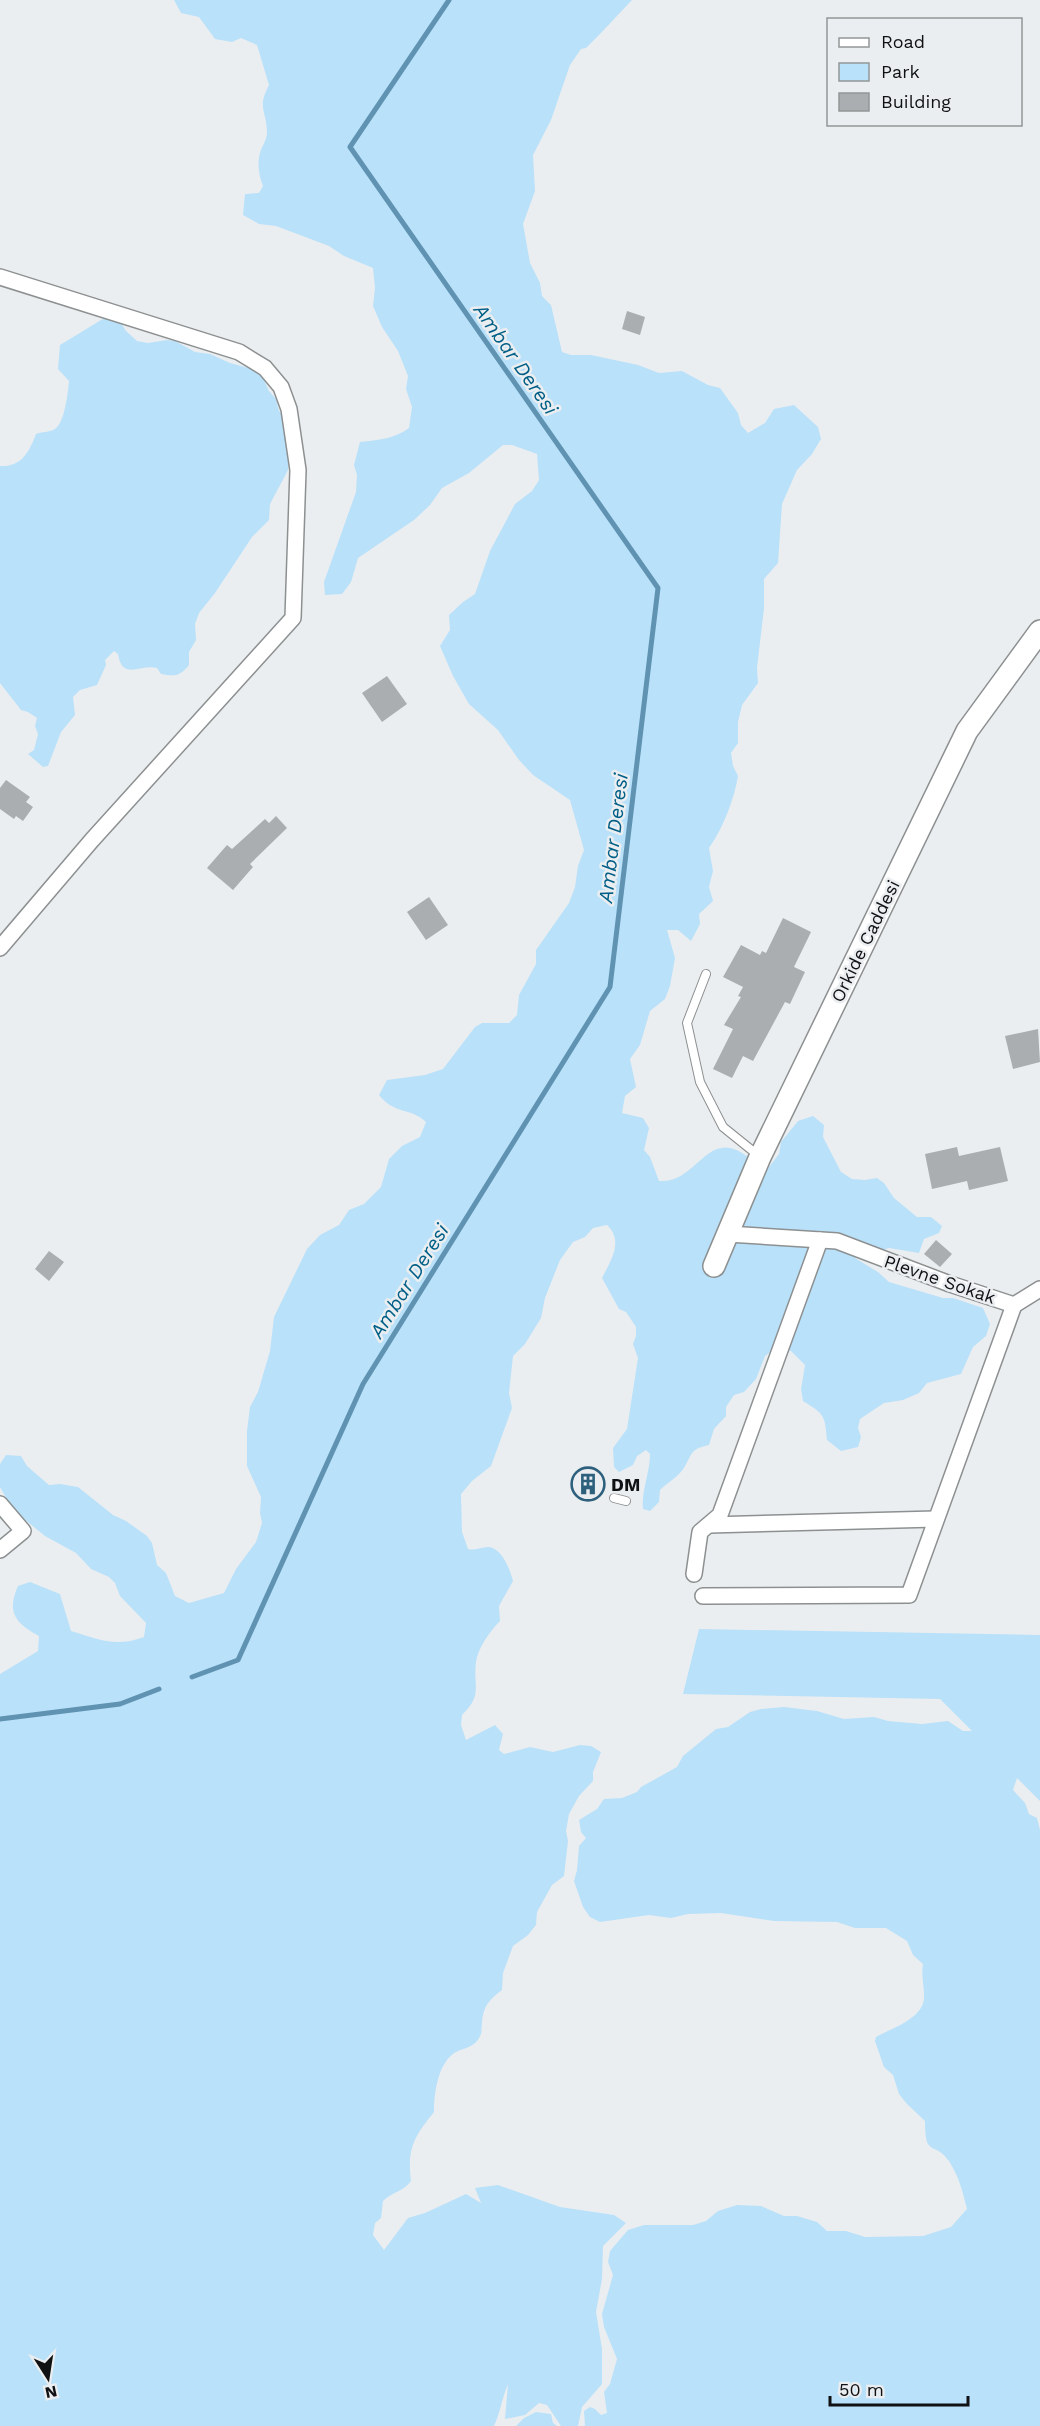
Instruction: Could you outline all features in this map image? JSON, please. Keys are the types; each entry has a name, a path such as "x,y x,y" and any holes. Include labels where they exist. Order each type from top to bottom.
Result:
{"street":[{"path":"0,277 239,352 265,368 281,387 289,409 297,470 293,618 92,840 0,948"},
{"name":"Orkide Caddesi","path":"714,1266 760,1157 967,731 1040,631"},
{"name":"Plevne Sokak","path":"728,1234 837,1241 1014,1305 1040,1289"},
{"path":"693,1574 700,1532 720,1515 820,1240"},
{"path":"703,1596 909,1595 1014,1305"},
{"path":"0,1504 23,1531 0,1550"},
{"path":"709,1525 936,1519"}],"lane":[{"path":"706,974 687,1023 700,1082 723,1127 760,1157"},
{"path":"614,1498 626,1501"}],"green space":[{"path":"174,0 632,0 586,48 581,49 570,65 551,120 533,155 535,191 523,224 530,263 540,283 542,296 551,305 562,352 571,355 591,355 638,365 659,373 682,371 708,385 720,388 738,413 741,425 748,433 765,423 774,409 794,405 818,427 821,439 812,454 797,470 782,504 778,563 764,579 764,608 757,668 758,683 742,705 738,722 738,743 731,753 733,766 738,776 736,785 723,823 709,848 713,871 709,887 713,901 699,914 700,924 691,941 678,930 667,930 675,958 670,986 665,999 650,1011 640,1045 630,1059 636,1087 625,1096 622,1113 643,1118 649,1128 644,1150 650,1157 659,1181 672,1180 684,1174 712,1151 722,1148 734,1149 748,1157 748,1167 755,1177 769,1167 779,1154 781,1142 798,1121 813,1116 824,1125 823,1137 841,1172 852,1179 877,1178 884,1183 894,1198 917,1217 931,1217 942,1226 939,1233 924,1239 919,1253 889,1248 855,1258 878,1272 889,1282 983,1308 990,1324 986,1336 973,1347 961,1374 927,1383 919,1393 903,1400 884,1403 860,1419 858,1428 861,1437 858,1447 841,1451 827,1440 824,1420 819,1412 803,1401 801,1389 805,1365 791,1351 777,1347 765,1356 756,1379 744,1392 734,1395 726,1407 726,1416 714,1429 709,1445 693,1452 680,1473 660,1490 659,1502 650,1511 643,1509 643,1502 650,1454 646,1450 637,1456 633,1465 619,1472 614,1467 613,1448 627,1429 638,1358 633,1344 636,1327 626,1312 619,1309 602,1278 614,1251 615,1238 612,1231 607,1225 593,1228 585,1237 573,1242 560,1260 545,1298 541,1318 525,1344 513,1356 509,1393 512,1408 491,1466 472,1481 461,1494 462,1532 468,1549 493,1548 501,1555 513,1581 499,1606 500,1621 485,1640 477,1657 475,1696 469,1708 462,1715 461,1725 466,1740 495,1725 503,1734 499,1750 504,1754 530,1747 553,1752 580,1745 591,1746 601,1752 593,1772 593,1781 579,1796 569,1814 564,1876 552,1885 537,1912 536,1925 528,1935 513,1946 503,1973 502,1990 490,2000 485,2008 481,2033 477,2042 456,2052 441,2070 436,2087 434,2112 421,2129 411,2151 411,2181 405,2188 383,2201 381,2218 375,2223 373,2235 384,2250 408,2218 425,2213 466,2194 481,2203 475,2188 498,2185 560,2207 614,2215 626,2223 603,2246 602,2279 596,2312 602,2349 602,2384 582,2407 578,2426 561,2426 547,2405 539,2403 525,2415 505,2419 508,2384 494,2426 0,2426 0,1674 38,1651 39,1636 19,1622 13,1610 18,1586 30,1582 60,1594 71,1631 90,1637 115,1642 134,1640 144,1637 146,1623 120,1596 115,1583 109,1577 91,1569 76,1553 45,1536 13,1510 0,1487 0,1464 6,1455 21,1456 27,1466 49,1485 78,1487 113,1515 147,1536 152,1543 157,1565 166,1573 175,1596 189,1603 224,1593 236,1569 256,1542 262,1523 261,1497 247,1466 247,1431 250,1407 258,1392 270,1351 274,1317 307,1249 320,1235 339,1225 349,1210 364,1204 381,1187 389,1159 402,1146 420,1137 426,1122 414,1114 391,1106 379,1095 387,1080 425,1075 443,1069 475,1027 482,1023 509,1023 517,1015 519,995 536,964 536,950 569,903 584,850 570,800 533,775 519,760 498,730 469,704 440,646 450,630 449,615 475,594 490,551 515,504 532,491 539,480 537,454 512,445 503,445 469,473 442,488 430,505 414,520 358,558 351,582 342,594 325,595 324,582 356,492 357,475 354,465 360,442 392,437 409,428 412,407 406,389 408,376 398,351 382,327 373,306 375,288 373,268 344,256 329,246 276,226 259,224 243,215 245,194 259,193 263,186 259,161 267,134 263,99 269,85 257,45 241,38 232,42 215,39 199,17 181,13"},
{"path":"106,317 121,323 137,341 148,343 175,341 195,352 210,354 230,363 256,370 276,399 279,411 286,418 288,470 270,504 269,520 252,537 199,613 195,624 196,640 189,652 189,665 174,675 161,674 157,668 151,667 133,670 123,667 118,654 114,651 105,660 106,665 97,685 80,690 73,697 75,715 61,732 48,766 43,767 28,754 34,750 38,734 35,726 37,718 21,710 0,683 0,466 8,466 19,461 31,447 36,434 53,430 58,425 65,406 69,381 58,369 60,345"},
{"path":"699,1629 1040,1635 1040,1801 1017,1778 1013,1790 1025,1803 1029,1814 1037,1818 1040,1830 1040,2426 585,2426 584,2411 590,2407 601,2415 607,2413 604,2392 610,2384 617,2359 604,2327 602,2314 613,2275 608,2262 610,2251 628,2230 644,2225 693,2225 706,2221 718,2211 737,2205 761,2206 784,2216 797,2216 817,2222 827,2231 846,2231 865,2237 923,2236 951,2227 967,2209 953,2167 944,2155 929,2145 925,2133 925,2121 899,2094 893,2075 884,2067 875,2041 876,2037 913,2016 923,2004 923,1964 913,1955 907,1941 886,1928 855,1928 837,1922 774,1921 721,1913 688,1914 671,1918 649,1915 600,1922 590,1917 583,1907 574,1881 579,1846 586,1838 581,1832 579,1820 597,1809 604,1799 622,1798 637,1792 641,1787 677,1767 683,1756 716,1729 728,1727 750,1712 784,1707 817,1711 844,1719 874,1717 888,1721 922,1724 948,1721 963,1731 972,1731 940,1699 683,1694"},
{"path":"536,2412 551,2414 553,2423 557,2426 516,2426 524,2418"}],"building":[{"path":"627,311 645,317 640,335 622,329"},
{"path":"387,676 407,704 382,722 362,693"},
{"path":"6,780 30,797 26,802 33,807 23,821 16,816 14,819 0,809 0,788"},
{"path":"276,816 287,828 250,864 253,867 233,890 207,868 227,845 232,849 265,819 269,823"},
{"path":"429,897 448,925 426,940 407,912"},
{"path":"783,918 811,932 794,967 805,972 790,1004 785,1002 753,1061 743,1056 732,1078 713,1069 733,1029 724,1025 741,997 738,996 743,987 723,977 741,945 760,955 762,951 766,953"},
{"path":"1038,1029 1040,1062 1013,1069 1005,1036"},
{"path":"957,1147 959,1156 1000,1147 1008,1181 969,1190 967,1181 932,1189 925,1154"},
{"path":"936,1240 952,1254 940,1267 924,1254"},
{"path":"49,1251 64,1262 49,1281 35,1269"}],"waterway":[{"name":"Ambar Deresi","path":"192,1677 238,1660 363,1384 610,987 658,588 350,147 449,0"},
{"name":"Ambar Deresi","path":"0,1719 120,1704 159,1689"}],"place":[{"name":"DM","path":"588,1484"}]}
